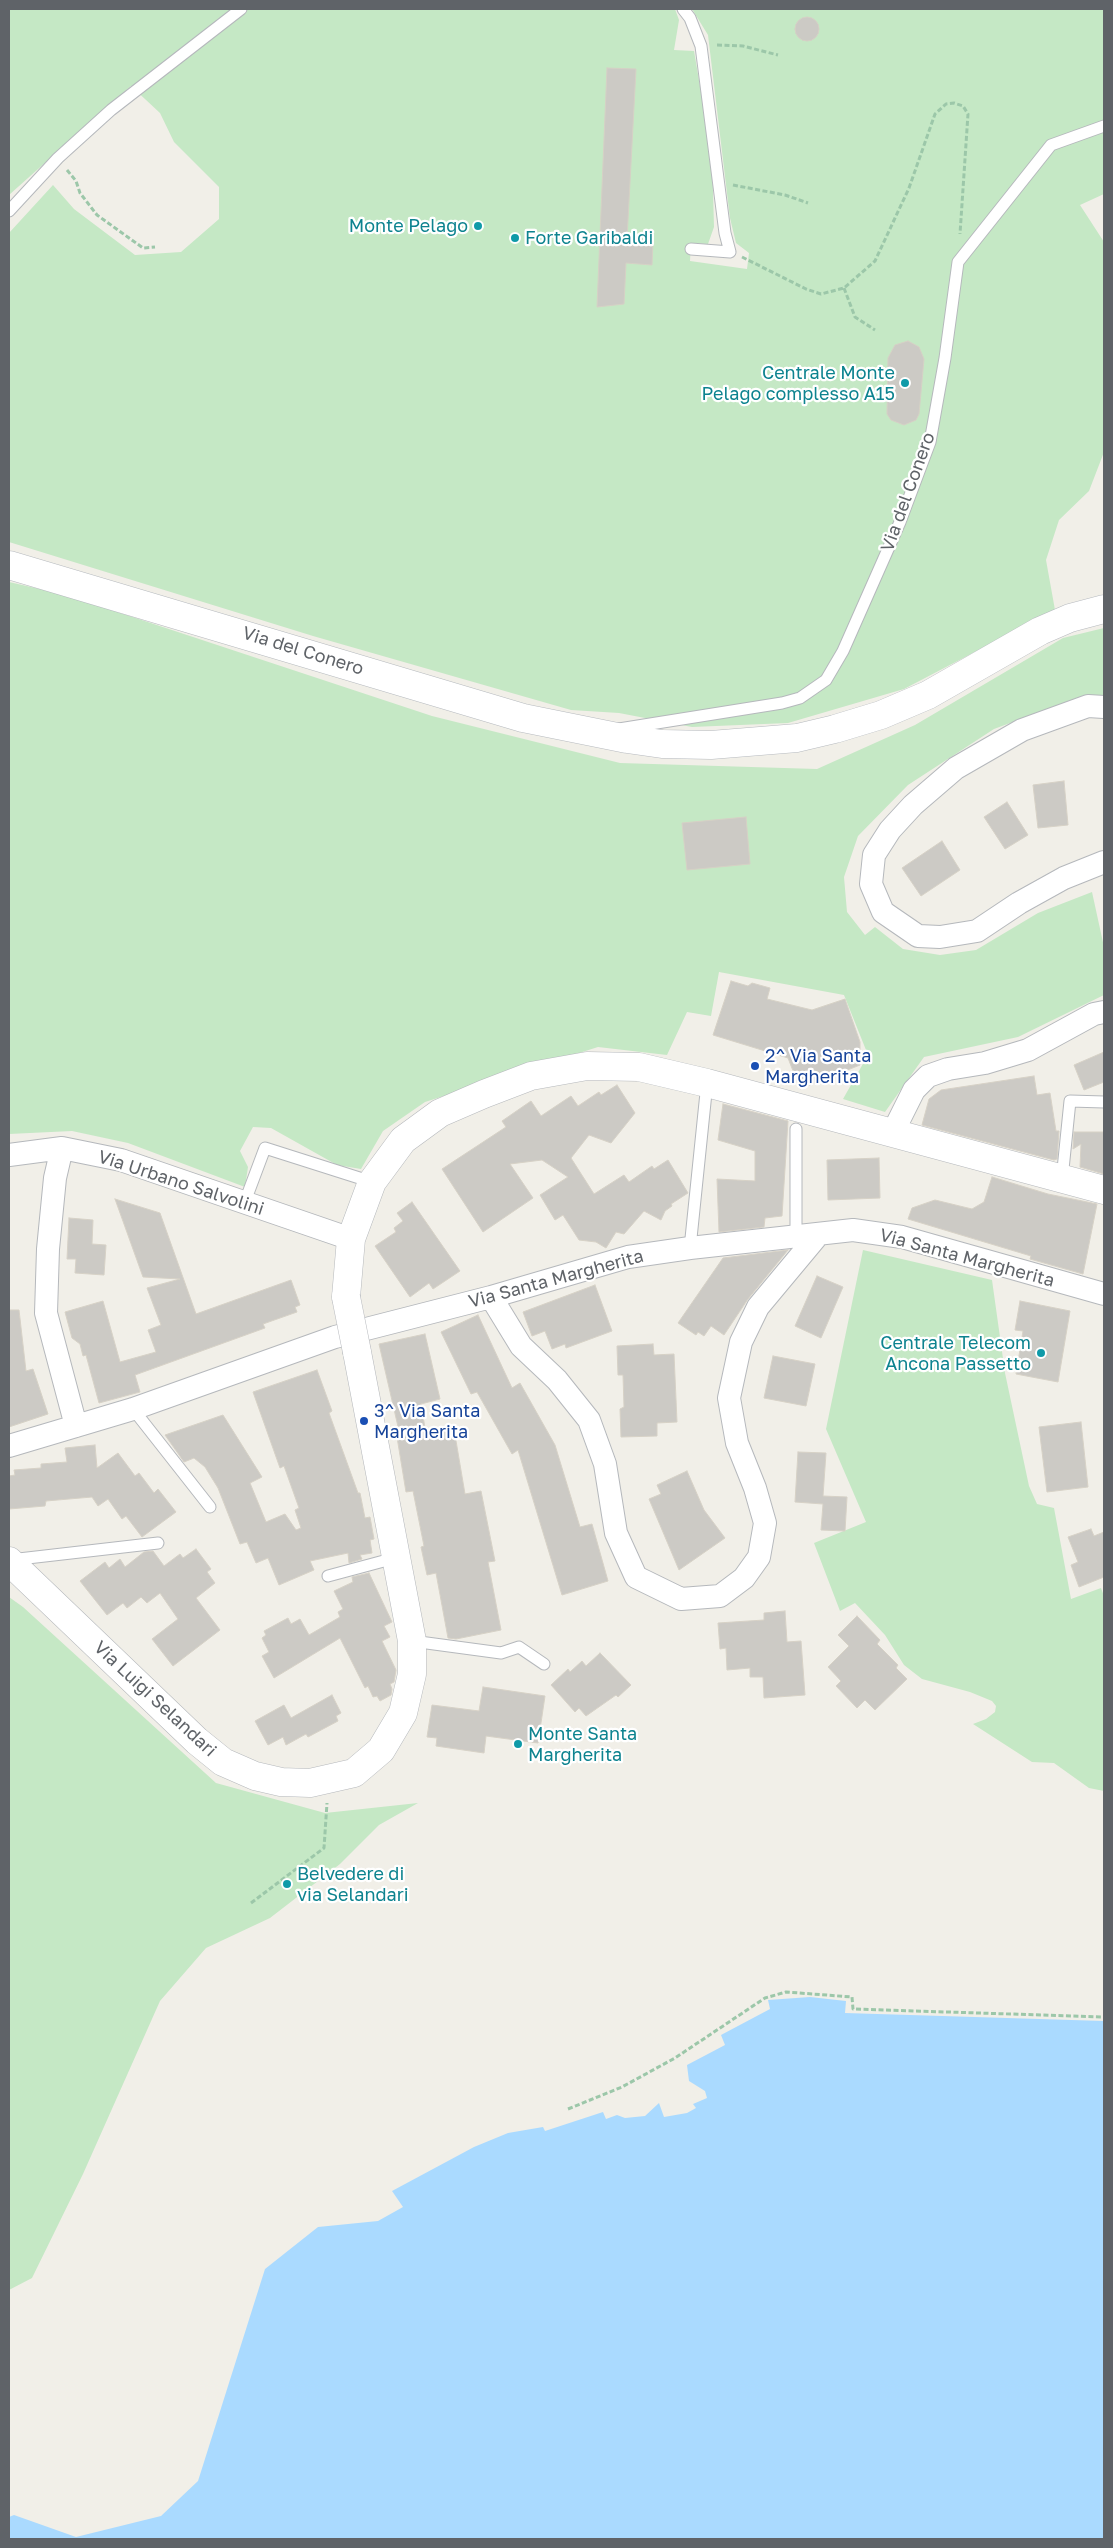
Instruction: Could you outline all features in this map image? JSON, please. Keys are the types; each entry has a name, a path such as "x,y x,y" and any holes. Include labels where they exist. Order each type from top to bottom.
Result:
{"street":[{"name":"Via del Conero","path":"9,565 523,718 662,744 711,745 797,738 881,715 928,695 1040,632 1070,618 1104,609"},
{"path":"1104,707 1088,706 1022,730 956,768 913,804 890,830 874,855 871,884 883,912 918,936 940,938 977,931 1019,903 1064,878 1104,862"},
{"path":"893,1132 914,1090 928,1076 948,1069 985,1064 1028,1050 1094,1014 1104,1012"},
{"name":"Via Luigi Selandari","path":"9,1561 197,1741 223,1762 255,1776 281,1782 310,1783 354,1773 381,1750 403,1712 412,1674 412,1641 346,1297 351,1239 372,1182 403,1140 440,1113 531,1076 587,1066 639,1068 706,1083 798,1109 893,1132 1104,1190"},
{"path":"62,1148 55,1178 46,1312 76,1426"},
{"name":"Via Urbano Salvolini","path":"9,1155 62,1148 121,1160 244,1204 351,1239"},
{"name":"Via Santa Margherita","path":"9,1446 133,1409 334,1337 490,1298 628,1257 690,1248 853,1230 902,1237 1104,1294"},
{"path":"490,1298 521,1346 557,1380 589,1420 605,1464 616,1533 636,1577 681,1599 720,1596 744,1578 759,1558 765,1523 755,1488 737,1443 729,1398 741,1342 758,1307 807,1236"}],"lane":[{"path":"9,211 58,158 110,110 241,9"},
{"path":"683,9 690,18 701,46 725,233 730,252 691,249"},
{"path":"958,262 1050,145 1104,126"},
{"name":"Via del Conero","path":"598,733 643,724 782,703 800,698 826,680 844,650 893,539 930,442 945,358 958,262"},
{"path":"690,1248 706,1083"},
{"path":"1062,1179 1070,1101 1104,1102"},
{"path":"796,1129 807,1236"},
{"path":"244,1204 265,1148 372,1182"},
{"path":"133,1409 210,1506"},
{"name":"Via Luigi Selandari","path":"9,1561 158,1543"},
{"path":"328,1576 395,1558"},
{"path":"412,1641 501,1653 519,1648 544,1664"}],"path":[{"path":"701,46 743,46 778,55"},
{"path":"730,252 806,289 821,294 844,288 874,261 910,188 935,114 946,104 954,103 963,106 968,114 958,262"},
{"path":"76,181 80,193 97,215 144,248 155,246"},
{"path":"720,184 785,195 808,203"},
{"path":"844,288 855,317 875,330"},
{"path":"251,1903 324,1848 328,1780"},
{"path":"568,2109 622,2087 675,2058 765,1998 786,1992 852,1997 853,2009 1104,2017"}],"green space":[{"path":"9,9 675,9 679,20 674,50 694,51 712,156 714,227 708,244 691,243 690,261 747,269 749,253 736,243 730,218 708,35 692,9 1104,9 1104,194 1080,205 1104,242 1104,452 1089,491 1059,520 1046,560 1055,610 904,689 788,723 692,727 619,713 571,710 313,636 9,542 9,233 53,185 74,209 135,255 181,252 219,219 219,187 174,142 160,113 131,86 9,195"},
{"path":"9,582 66,595 432,716 620,763 817,769 915,725 1063,638 1104,628 1104,695 1085,695 994,729 908,785 858,836 844,877 847,912 865,935 875,927 903,949 940,955 976,950 1038,913 1092,892 1104,947 1104,995 1018,1037 924,1057 885,1112 843,1099 868,1055 844,995 719,972 711,1016 687,1012 667,1055 598,1047 425,1102 383,1131 361,1169 337,1165 271,1128 253,1127 240,1151 248,1167 245,1187 128,1143 72,1131 9,1134"},
{"path":"863,1250 992,1280 1005,1373 1029,1486 1037,1504 1054,1508 1071,1599 1101,1588 1104,1596 1104,1791 1089,1788 1054,1763 1032,1762 973,1724 986,1719 995,1712 996,1706 992,1701 970,1692 922,1679 904,1665 885,1635 855,1603 840,1611 814,1543 866,1522 826,1429"},
{"path":"9,1597 23,1607 216,1783 325,1813 418,1803 379,1825 340,1864 270,1918 206,1948 160,2001 83,2174 32,2278 9,2290"}],"water":[{"path":"810,1997 846,2001 845,2013 1104,2021 1104,2539 9,2539 9,2517 14,2515 76,2537 161,2516 198,2481 265,2269 318,2227 378,2221 403,2207 392,2191 474,2147 508,2133 543,2127 545,2131 603,2112 606,2119 617,2115 625,2118 645,2116 659,2103 664,2117 687,2113 696,2108 693,2104 707,2098 705,2091 689,2081 687,2065 725,2045 721,2035 770,2009 768,2000"}],"building":[{"path":"807,17 812,18 818,24 818,34 812,40 807,41 802,40 796,34 795,29 796,24 802,18"},
{"path":"607,68 636,69 627,239 653,241 652,265 626,263 624,304 597,307"},
{"name":"Centrale Monte Pelago complesso A15","path":"908,341 919,347 924,359 919,414 916,420 904,425 891,420 887,414 888,358 895,345"},
{"path":"1064,781 1068,825 1038,828 1033,785"},
{"path":"1007,802 1028,835 1005,849 984,817"},
{"path":"746,817 750,864 687,870 682,823"},
{"path":"942,841 960,870 921,896 902,868"},
{"path":"731,981 748,986 752,983 770,988 767,999 812,1010 845,999 860,1042 860,1065 800,1089 788,1058 713,1035"},
{"path":"1104,1052 1104,1082 1084,1090 1074,1065"},
{"path":"1034,1076 1037,1095 1050,1093 1056,1131 1059,1131 1057,1159 1054,1160 922,1125 929,1099 941,1090"},
{"path":"617,1085 635,1113 611,1143 589,1135 571,1158 594,1194 624,1175 629,1182 652,1166 654,1169 668,1160 688,1193 671,1204 672,1206 665,1211 661,1220 644,1211 624,1234 616,1232 606,1248 596,1242 579,1240 563,1215 555,1220 540,1195 568,1177 542,1160 510,1164 533,1198 483,1232 442,1169 506,1127 502,1121 531,1101 541,1116 571,1096 578,1106 599,1092 601,1095"},
{"path":"723,1104 788,1121 782,1216 765,1218 764,1227 719,1232 717,1179 755,1181 755,1151 718,1140"},
{"path":"1074,1132 1104,1132 1104,1174 1080,1167 1081,1144 1073,1149"},
{"path":"879,1158 880,1198 828,1200 827,1160"},
{"path":"992,1177 1048,1194 1097,1204 1083,1274 1030,1259 1031,1256 908,1219 912,1208 935,1200 972,1209 984,1202"},
{"path":"115,1199 160,1213 196,1314 291,1280 300,1305 295,1307 297,1312 263,1324 265,1328 135,1375 140,1392 99,1403 86,1355 83,1356 80,1344 72,1338 65,1312 103,1301 120,1362 156,1352 148,1330 161,1325 147,1288 180,1279 143,1277"},
{"path":"412,1202 460,1271 433,1289 429,1283 410,1297 375,1246 396,1232 394,1228 403,1221 397,1213"},
{"path":"69,1218 93,1220 92,1244 106,1245 104,1275 75,1273 76,1259 67,1259"},
{"path":"788,1250 748,1299 724,1335 711,1326 704,1336 698,1332 696,1335 678,1323 723,1258"},
{"path":"817,1276 843,1287 821,1338 795,1326"},
{"path":"595,1285 612,1331 566,1348 565,1344 552,1349 545,1331 532,1336 523,1312"},
{"name":"Centrale Telecom Ancona Passetto","path":"1020,1301 1070,1311 1058,1382 1016,1374 1023,1331 1015,1330"},
{"path":"9,1310 19,1310 26,1371 33,1369 48,1414 9,1427"},
{"path":"478,1315 512,1388 520,1383 555,1445 580,1527 592,1524 608,1581 562,1595 518,1450 512,1454 477,1392 471,1394 441,1332"},
{"path":"425,1334 440,1399 421,1404 426,1434 454,1429 465,1494 481,1491 495,1561 488,1562 501,1630 456,1639 448,1638 436,1573 427,1575 421,1547 424,1546 413,1491 406,1492 396,1431 399,1431 379,1344"},
{"path":"653,1344 654,1355 674,1354 677,1422 657,1423 657,1436 621,1437 620,1409 624,1407 623,1375 618,1375 617,1346"},
{"path":"773,1356 815,1364 806,1406 764,1398"},
{"path":"317,1370 332,1411 329,1413 358,1493 360,1493 365,1518 370,1517 374,1539 370,1540 372,1553 360,1555 362,1559 349,1563 348,1553 310,1561 314,1570 279,1585 268,1558 256,1563 247,1542 240,1544 218,1488 205,1467 194,1458 184,1462 165,1435 223,1415 262,1477 250,1483 266,1522 285,1514 296,1530 301,1528 295,1510 299,1508 284,1466 280,1468 253,1392"},
{"path":"1081,1422 1088,1487 1047,1492 1039,1427"},
{"path":"95,1445 97,1468 118,1453 135,1476 139,1473 154,1493 158,1489 176,1512 142,1537 126,1516 122,1519 108,1499 98,1506 92,1497 46,1501 45,1506 9,1509 9,1476 15,1475 14,1470 41,1468 41,1464 67,1462 65,1448"},
{"path":"798,1452 826,1453 823,1496 847,1497 845,1531 821,1530 823,1504 795,1502"},
{"path":"687,1471 704,1510 725,1538 679,1570 649,1499 661,1494 657,1485"},
{"path":"1091,1529 1094,1536 1104,1532 1104,1577 1079,1587 1071,1565 1078,1562 1068,1537"},
{"path":"196,1549 211,1569 207,1572 215,1583 196,1598 220,1630 173,1666 152,1639 178,1619 160,1593 147,1603 141,1597 127,1608 123,1603 107,1615 80,1581 105,1562 109,1568 120,1559 125,1567 144,1552 153,1551 164,1566 180,1554 183,1558"},
{"path":"369,1573 392,1622 384,1626 390,1637 382,1641 396,1670 394,1682 390,1684 392,1689 391,1695 380,1701 377,1696 373,1697 368,1686 365,1688 340,1638 274,1678 262,1656 269,1652 262,1638 266,1635 264,1631 288,1618 291,1624 300,1619 309,1635 340,1617 338,1612 343,1609 334,1591 353,1582 352,1577"},
{"path":"785,1611 787,1642 801,1641 805,1695 764,1698 763,1677 750,1677 750,1668 727,1670 726,1648 720,1649 718,1623 764,1620 764,1613"},
{"path":"857,1616 880,1640 877,1644 898,1665 896,1668 907,1679 875,1710 865,1700 857,1708 836,1686 841,1681 828,1667 849,1646 838,1635"},
{"path":"600,1653 631,1685 618,1697 616,1695 586,1716 579,1708 575,1712 551,1685 568,1669 570,1672 582,1661 586,1666"},
{"path":"483,1687 545,1696 538,1743 486,1736 484,1753 436,1746 437,1738 427,1737 432,1705 479,1711"},
{"path":"332,1695 341,1713 336,1716 338,1721 308,1737 306,1734 286,1745 283,1737 268,1745 255,1721 284,1705 291,1718"}],"place":[{"name":"Monte Pelago","path":"478,226"},
{"name":"Forte Garibaldi","path":"515,238"},
{"name":"Centrale Monte Pelago complesso A15","path":"905,383"},
{"name":"2^ Via Santa Margherita","path":"755,1066"},
{"name":"Centrale Telecom Ancona Passetto","path":"1041,1353"},
{"name":"3^ Via Santa Margherita","path":"364,1421"},
{"name":"Monte Santa Margherita","path":"518,1744"},
{"name":"Belvedere di via Selandari","path":"287,1884"}]}
